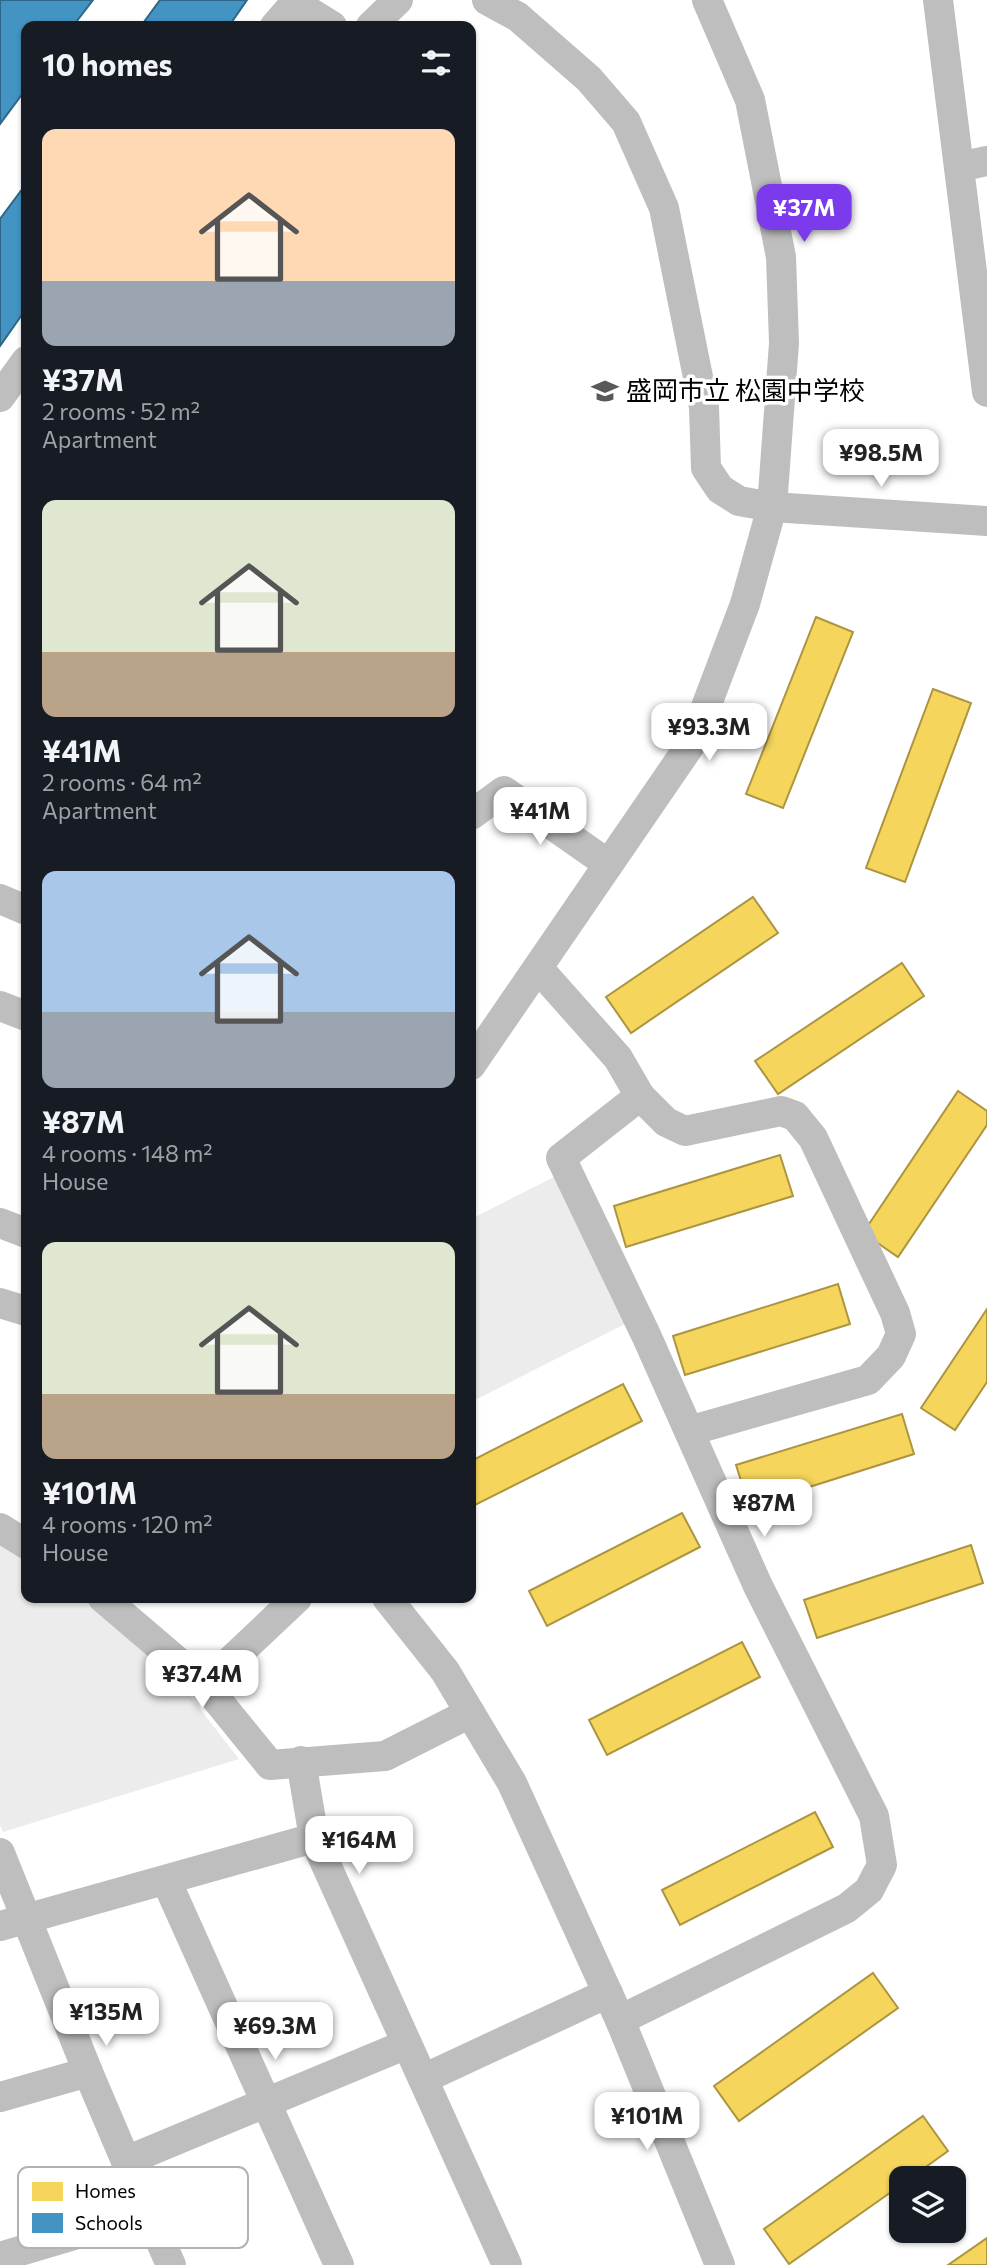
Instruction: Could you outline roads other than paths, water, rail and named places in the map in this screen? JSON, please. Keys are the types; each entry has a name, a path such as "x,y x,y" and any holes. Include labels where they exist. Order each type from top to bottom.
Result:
{"street":[{"path":"376,21 398,0"},
{"path":"487,0 528,26 589,79 626,122 664,208 704,407 705,468 720,489 738,501 772,507 987,521"},
{"path":"476,1058 693,741 745,604 772,507 784,343 781,257 750,100 707,0"},
{"path":"938,0 973,164 987,392"},
{"path":"279,21 295,3 324,21"},
{"path":"0,397 21,368"},
{"path":"476,811 504,791 608,864"},
{"path":"0,899 21,908"},
{"path":"538,968 618,1058 640,1096 666,1122 685,1131 781,1111 795,1116 813,1138 895,1313 901,1334 891,1356 868,1380 689,1431"},
{"path":"0,1006 21,1014"},
{"path":"423,2079 614,2006 847,1908 869,1890 883,1865 874,1816 758,1586 689,1431 561,1158 640,1096"},
{"path":"0,1223 21,1231"},
{"path":"0,1303 21,1309"},
{"path":"0,1528 21,1541"},
{"path":"109,1603 205,1685 270,1765 385,1756 470,1713"},
{"path":"205,1685 292,1603"},
{"path":"391,1603 445,1671 512,1783 614,2006 720,2265"},
{"path":"301,1761 314,1838 507,2265"},
{"path":"14,1923 314,1838"},
{"path":"0,1853 14,1923 88,2072 129,2167"},
{"path":"166,1880 339,2265"},
{"path":"126,2161 407,2044"},
{"path":"0,2097 88,2072"},
{"path":"0,2257 30,2248"},
{"path":"163,2248 171,2265"}],"place":[{"name":"盛岡市立 松園中学校","path":"605,391"}]}
